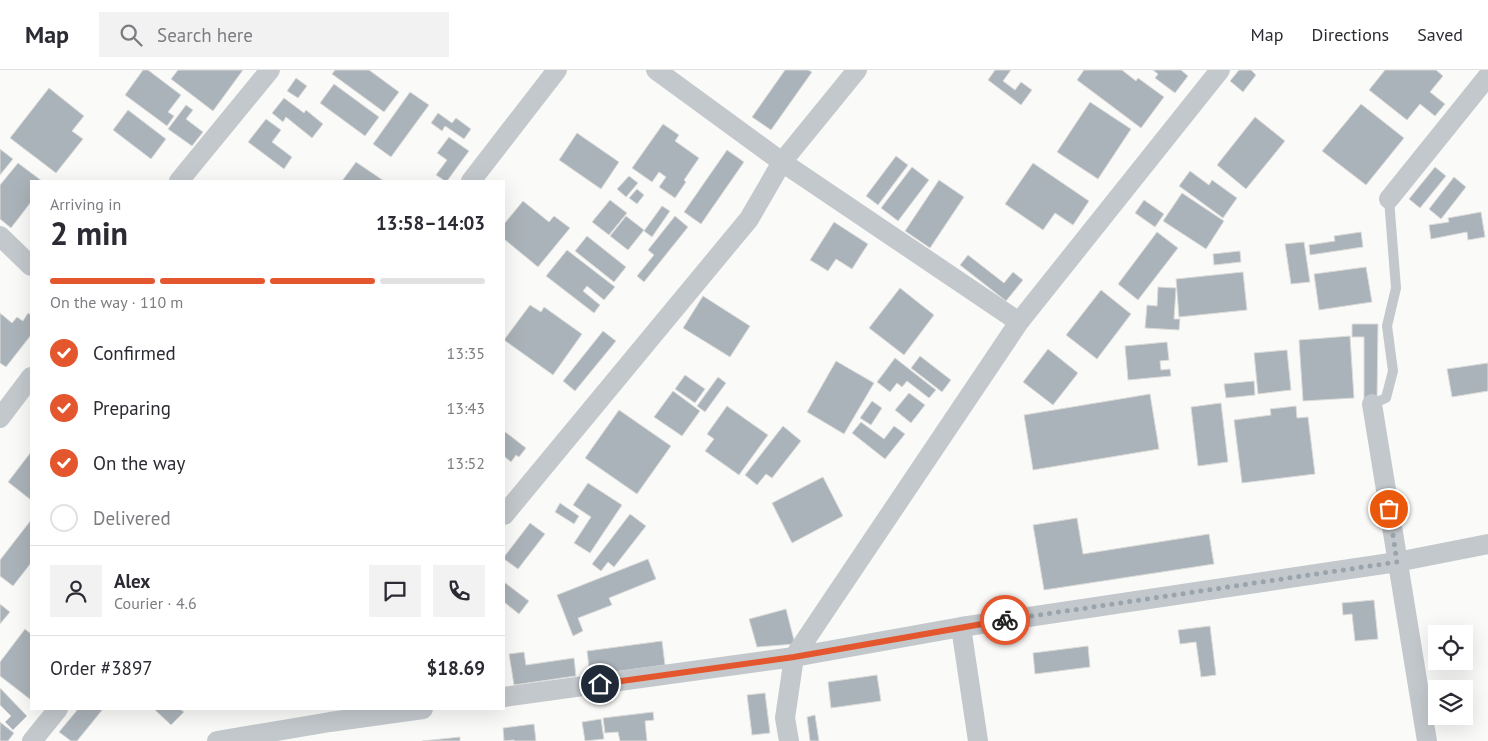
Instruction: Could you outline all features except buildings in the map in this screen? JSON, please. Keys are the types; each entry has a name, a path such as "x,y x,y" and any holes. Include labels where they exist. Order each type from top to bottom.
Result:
{"street":[{"path":"180,180 270,70"},
{"path":"473,180 557,70"},
{"path":"656,70 782,162 1019,322"},
{"path":"505,514 749,219 782,162 857,70"},
{"path":"789,741 785,718 794,657 1019,322 1220,70"},
{"path":"1390,199 1488,76"},
{"path":"0,236 30,265"},
{"path":"0,418 30,378"},
{"path":"1372,404 1427,741"},
{"path":"505,697 794,657 961,627 1397,562 1488,544"},
{"path":"961,627 978,741"},
{"path":"32,741 57,710"},
{"path":"217,741 335,715 408,710"}],"lane":[{"path":"1372,404 1386,398 1393,371 1387,326 1396,288 1390,199"}],"way so far":[{"path":"1005,620 1397,562 1389,509"}],"route":[{"path":"600,684 794,657 1005,620"}]}
